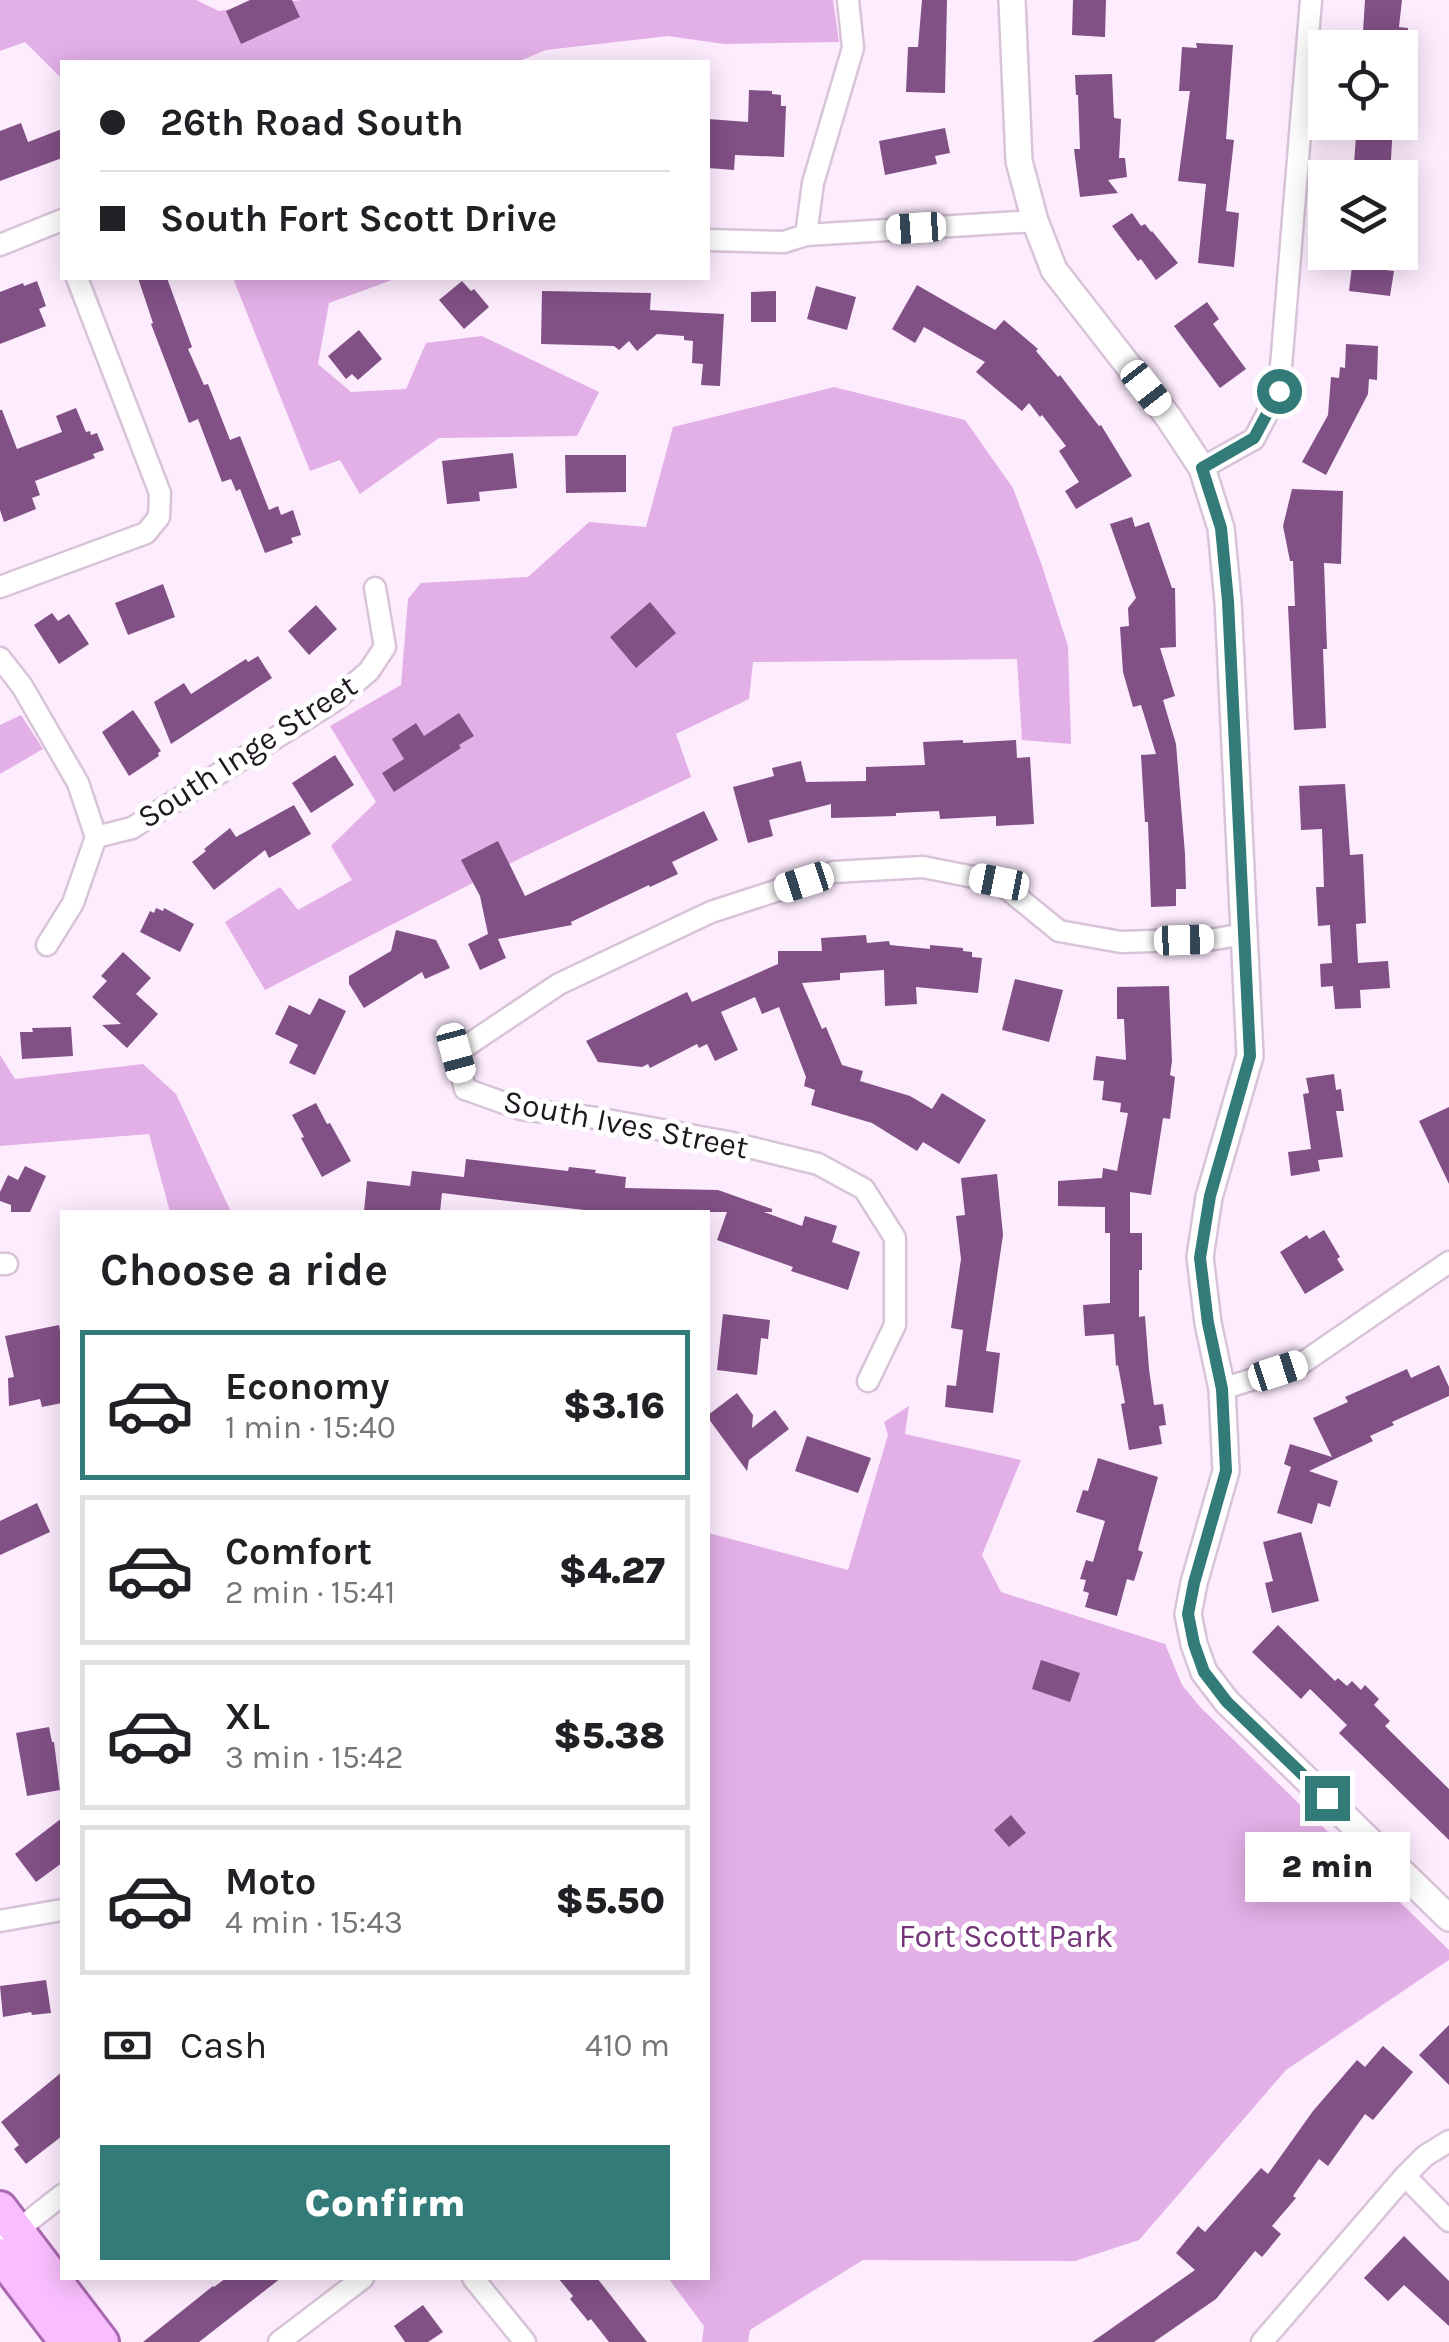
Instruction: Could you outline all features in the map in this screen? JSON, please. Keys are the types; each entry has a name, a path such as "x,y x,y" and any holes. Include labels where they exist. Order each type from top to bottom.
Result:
{"main road":[{"path":"4,2235 66,2342"},
{"path":"4,2235 102,2342"}],"street":[{"path":"806,235 814,183 853,48 848,0"},
{"path":"1012,0 1019,161 1035,221 1054,270 1169,418 1202,468 1221,528 1250,1056 1210,1196 1200,1258 1222,1389 1226,1471 1188,1614 1194,1644 1204,1672 1227,1702 1449,1918"},
{"path":"1202,468 1254,438 1279,391 1310,0"},
{"path":"710,240 784,242 806,235 1035,221"},
{"path":"0,245 60,228"},
{"path":"0,587 146,532 159,517 160,493 78,280"},
{"name":"South Inge Street","path":"96,837 132,828 334,702 369,671 386,647 375,588"},
{"path":"0,658 22,686 78,782 96,837 72,903 46,944"},
{"name":"South Ives Street","path":"868,1381 895,1325 895,1238 864,1189 818,1164 728,1142 521,1109 466,1088 456,1053 559,984 712,912 834,872 923,867 999,882 1059,931 1121,942 1215,939 1245,934"},
{"path":"1222,1389 1301,1364 1449,1262"},
{"path":"0,1921 60,1910"},
{"path":"1262,2342 1406,2176 1425,2156 1449,2141"},
{"path":"1406,2176 1449,2220"},
{"path":"4,2235 60,2196"},
{"path":"279,2342 359,2280"},
{"path":"475,2280 524,2342"}],"green space":[{"path":"0,0 196,0 219,11 301,0 833,0 839,42 724,44 668,36 546,50 522,60 60,60 60,77 25,42 0,51"},
{"path":"234,280 392,280 329,303 318,364 351,392 406,389 426,343 482,336 599,392 577,436 439,438 360,494 340,460 310,471"},
{"path":"834,387 965,420 1013,488 1068,646 1071,744 1022,740 1017,659 753,662 749,699 676,734 691,777 523,857 265,990 225,922 280,887 298,910 352,880 331,846 376,802 330,726 401,685 408,599 421,583 528,577 589,522 646,527 673,427"},
{"path":"21,715 43,749 0,774 0,725"},
{"path":"0,1055 15,1079 143,1064 176,1094 230,1210 169,1210 149,1134 0,1146"},
{"name":"Fort Scott Park","path":"909,1406 905,1434 1021,1460 982,1555 1001,1592 1165,1644 1182,1685 1201,1708 1449,1950 1449,1960 1286,2070 1139,2240 1075,2261 863,2260 750,2330 748,2342 702,2342 704,2326 670,2280 710,2280 710,1534 848,1570 888,1435 884,1422"}],"building":[{"path":"250,0 292,0 300,17 241,44 226,11"},
{"path":"922,0 947,0 945,93 906,92 908,47 918,47"},
{"path":"1073,0 1106,0 1105,37 1072,35"},
{"path":"1365,0 1402,0 1399,27 1408,30 1363,30"},
{"path":"1196,43 1233,45 1226,139 1234,140 1226,211 1239,213 1234,267 1198,263 1206,184 1178,181 1190,91 1179,91 1182,47 1197,48"},
{"path":"1112,74 1114,118 1121,119 1119,158 1125,158 1127,177 1108,180 1118,193 1080,197 1074,149 1080,149 1075,75"},
{"path":"749,90 781,95 781,106 786,106 784,157 735,155 734,170 710,168 710,119 748,122"},
{"path":"21,123 28,142 60,130 60,159 0,181 0,131"},
{"path":"945,128 950,153 935,156 937,164 885,175 879,141"},
{"path":"1356,140 1392,140 1391,160 1354,160"},
{"path":"1132,213 1178,263 1156,280 1112,226"},
{"path":"1352,270 1394,271 1390,296 1349,291"},
{"path":"139,280 168,280 192,347 188,349 204,385 208,384 230,440 240,436 269,510 278,506 281,515 293,510 301,535 291,538 293,543 265,553 240,489 236,491 231,479 222,482 198,419 189,423"},
{"path":"37,281 46,306 39,309 46,326 0,344 0,292"},
{"path":"462,281 489,307 464,329 439,300"},
{"path":"917,285 995,330 1004,320 1038,349 1101,425 1132,476 1076,509 1065,491 1079,482 1059,451 1066,446 1042,415 1029,403 1022,411 976,372 985,362 924,327 915,343 892,329"},
{"path":"816,286 856,297 847,330 807,319"},
{"path":"542,291 651,293 650,310 724,314 720,386 701,385 703,364 692,363 693,341 684,340 684,336 657,334 637,351 629,341 619,350 614,346 541,344"},
{"path":"776,291 776,322 751,322 751,292"},
{"path":"1207,302 1219,319 1213,324 1246,369 1220,388 1174,326"},
{"path":"359,330 382,359 358,380 352,374 346,379 328,356"},
{"path":"1346,344 1378,346 1377,380 1369,379 1368,394 1326,475 1302,462 1328,415 1331,377 1339,378 1340,367 1345,368"},
{"path":"76,408 86,432 97,433 104,450 93,454 95,458 35,481 40,495 32,498 36,509 4,522 0,510 0,410 17,449 62,432 56,416"},
{"path":"513,453 517,488 479,492 480,501 447,504 442,461"},
{"path":"565,455 626,455 626,492 566,493"},
{"path":"1292,489 1343,491 1341,564 1324,563 1326,728 1294,730 1288,606 1295,606 1293,561 1283,526"},
{"path":"1132,517 1135,527 1149,522 1175,588 1176,647 1160,648 1175,696 1163,700 1176,744 1185,854 1186,889 1176,889 1176,906 1151,907 1141,755 1156,754 1141,705 1133,707 1123,672 1120,627 1129,626 1128,608 1136,598 1110,524"},
{"path":"163,584 175,617 128,635 115,603"},
{"path":"650,602 676,633 636,668 610,637"},
{"path":"316,605 337,629 309,655 288,631"},
{"path":"52,613 58,621 69,614 89,644 59,664 34,625"},
{"path":"258,656 272,678 171,744 154,702 184,683 191,694 246,659 248,662"},
{"path":"133,710 161,751 129,776 102,732"},
{"path":"459,713 474,736 394,792 382,773 404,759 392,739 416,723 424,736"},
{"path":"1016,740 1017,758 1030,757 1034,824 996,826 996,816 940,819 939,811 831,818 831,804 769,820 773,836 748,843 733,787 774,776 772,768 801,761 806,782 866,781 866,767 925,765 923,742"},
{"path":"335,755 354,785 311,813 292,783"},
{"path":"1345,784 1350,855 1363,854 1366,923 1356,924 1358,963 1388,961 1390,988 1360,990 1361,1008 1335,1009 1333,986 1321,987 1320,964 1332,963 1330,925 1318,926 1316,887 1324,887 1322,829 1301,830 1299,786"},
{"path":"294,805 311,834 269,858 265,850 214,890 192,862 230,828 236,837"},
{"path":"704,811 718,840 672,862 678,874 571,922 572,925 498,939 506,958 480,970 468,944 488,934 480,896 461,860 498,841 525,896"},
{"path":"156,908 164,908 194,924 180,952 140,932 150,911 154,913"},
{"path":"396,930 436,940 450,968 425,979 422,972 364,1008 349,984 349,976 391,951"},
{"path":"866,935 867,943 889,941 890,945 930,949 930,945 963,948 972,952 972,957 982,958 978,993 916,987 917,1004 885,1006 884,970 840,973 840,980 802,983 842,1065 863,1071 860,1081 910,1096 932,1109 942,1093 986,1120 959,1164 923,1142 917,1151 872,1123 811,1105 815,1090 804,1086 806,1077 779,1007 762,1014 755,997 721,1012 738,1050 715,1061 707,1044 699,1048 697,1044 650,1068 648,1064 642,1067 598,1062 586,1041 687,992 692,1002 778,964 778,951 822,951 821,938"},
{"path":"123,952 151,978 136,994 158,1014 127,1048 102,1025 121,1024 92,997 107,981 101,976"},
{"path":"1015,979 1063,990 1049,1042 1002,1030"},
{"path":"1169,986 1170,1075 1175,1077 1170,1119 1163,1118 1151,1195 1130,1192 1130,1233 1142,1233 1139,1317 1145,1316 1154,1405 1163,1404 1166,1425 1159,1426 1162,1444 1129,1450 1114,1334 1085,1336 1083,1305 1110,1303 1110,1233 1105,1233 1105,1207 1058,1206 1058,1181 1102,1178 1103,1168 1117,1171 1128,1113 1120,1112 1121,1103 1102,1100 1104,1081 1093,1080 1096,1056 1126,1060 1124,1019 1117,1019 1117,987"},
{"path":"319,998 346,1011 315,1075 289,1063 298,1045 275,1034 289,1005 310,1015"},
{"path":"71,1027 73,1056 22,1059 20,1032"},
{"path":"1334,1074 1344,1111 1336,1111 1343,1157 1318,1160 1320,1171 1291,1176 1288,1152 1311,1149 1303,1094 1309,1093 1306,1078"},
{"path":"316,1103 351,1161 322,1177 292,1115"},
{"path":"1449,1107 1449,1184 1419,1121"},
{"path":"466,1159 568,1171 569,1167 596,1170 595,1173 626,1177 625,1188 718,1190 772,1209 764,1212 802,1226 805,1216 837,1226 832,1242 860,1252 848,1290 717,1240 727,1212 584,1210 442,1193 440,1210 364,1210 367,1181 410,1186 412,1171 464,1177"},
{"path":"25,1166 46,1176 30,1212 11,1212 11,1205 0,1201 0,1192 8,1175 18,1180"},
{"path":"997,1174 1003,1235 986,1351 1000,1353 993,1413 945,1407 947,1385 956,1386 963,1330 951,1328 961,1259 956,1216 965,1215 961,1178"},
{"path":"1324,1230 1344,1270 1305,1294 1280,1252 1307,1235 1309,1239"},
{"path":"723,1314 770,1320 768,1339 761,1338 757,1375 717,1370"},
{"path":"59,1325 60,1403 42,1407 40,1399 9,1406 8,1378 14,1377 5,1336"},
{"path":"1439,1365 1449,1396 1392,1422 1394,1425 1370,1436 1373,1441 1309,1471 1338,1481 1330,1507 1318,1503 1312,1524 1277,1513 1291,1467 1284,1464 1290,1444 1332,1457 1313,1418 1348,1402 1345,1397 1407,1369 1411,1378"},
{"path":"737,1393 753,1415 752,1428 775,1410 789,1429 749,1460 747,1471 710,1421 710,1413"},
{"path":"807,1436 871,1458 858,1493 795,1471"},
{"path":"1098,1458 1158,1477 1138,1550 1143,1552 1134,1581 1127,1579 1117,1616 1085,1607 1089,1593 1083,1591 1086,1580 1080,1579 1086,1560 1093,1562 1105,1521 1076,1512 1083,1490 1088,1491"},
{"path":"37,1503 50,1532 0,1555 0,1521"},
{"path":"1301,1532 1319,1601 1272,1613 1265,1583 1273,1581 1263,1542"},
{"path":"1278,1625 1335,1681 1338,1678 1347,1686 1352,1681 1361,1690 1365,1685 1379,1699 1374,1705 1390,1721 1385,1726 1449,1789 1449,1840 1339,1733 1347,1725 1310,1689 1301,1699 1252,1652"},
{"path":"1041,1660 1080,1673 1070,1702 1032,1689"},
{"path":"49,1727 60,1790 27,1796 16,1733"},
{"path":"1011,1815 1026,1833 1009,1847 994,1830"},
{"path":"60,1820 60,1864 36,1882 15,1854"},
{"path":"46,1980 51,2013 3,2017 0,1986"},
{"path":"1449,2025 1449,2085 1419,2055"},
{"path":"1383,2046 1413,2072 1373,2120 1365,2114 1328,2166 1319,2159 1293,2196 1296,2198 1272,2226 1281,2234 1262,2257 1255,2251 1216,2299 1154,2342 1092,2342 1195,2270 1176,2253 1198,2226 1205,2232 1261,2168 1268,2174 1313,2111 1357,2060 1365,2067"},
{"path":"60,2074 60,2138 26,2164 14,2149 19,2145 1,2122"},
{"path":"1404,2236 1449,2281 1449,2326 1404,2285 1388,2301 1364,2278"},
{"path":"223,2280 278,2280 199,2342 143,2342 213,2286"},
{"path":"560,2280 599,2280 647,2342 609,2342 570,2299 573,2296"},
{"path":"423,2305 443,2332 428,2342 405,2342 394,2326"}],"route":[{"path":"1279,391 1254,438 1202,468 1221,528 1228,601 1250,1056 1210,1196 1200,1258 1222,1389 1226,1471 1188,1614 1204,1672 1227,1702 1327,1798"}]}
